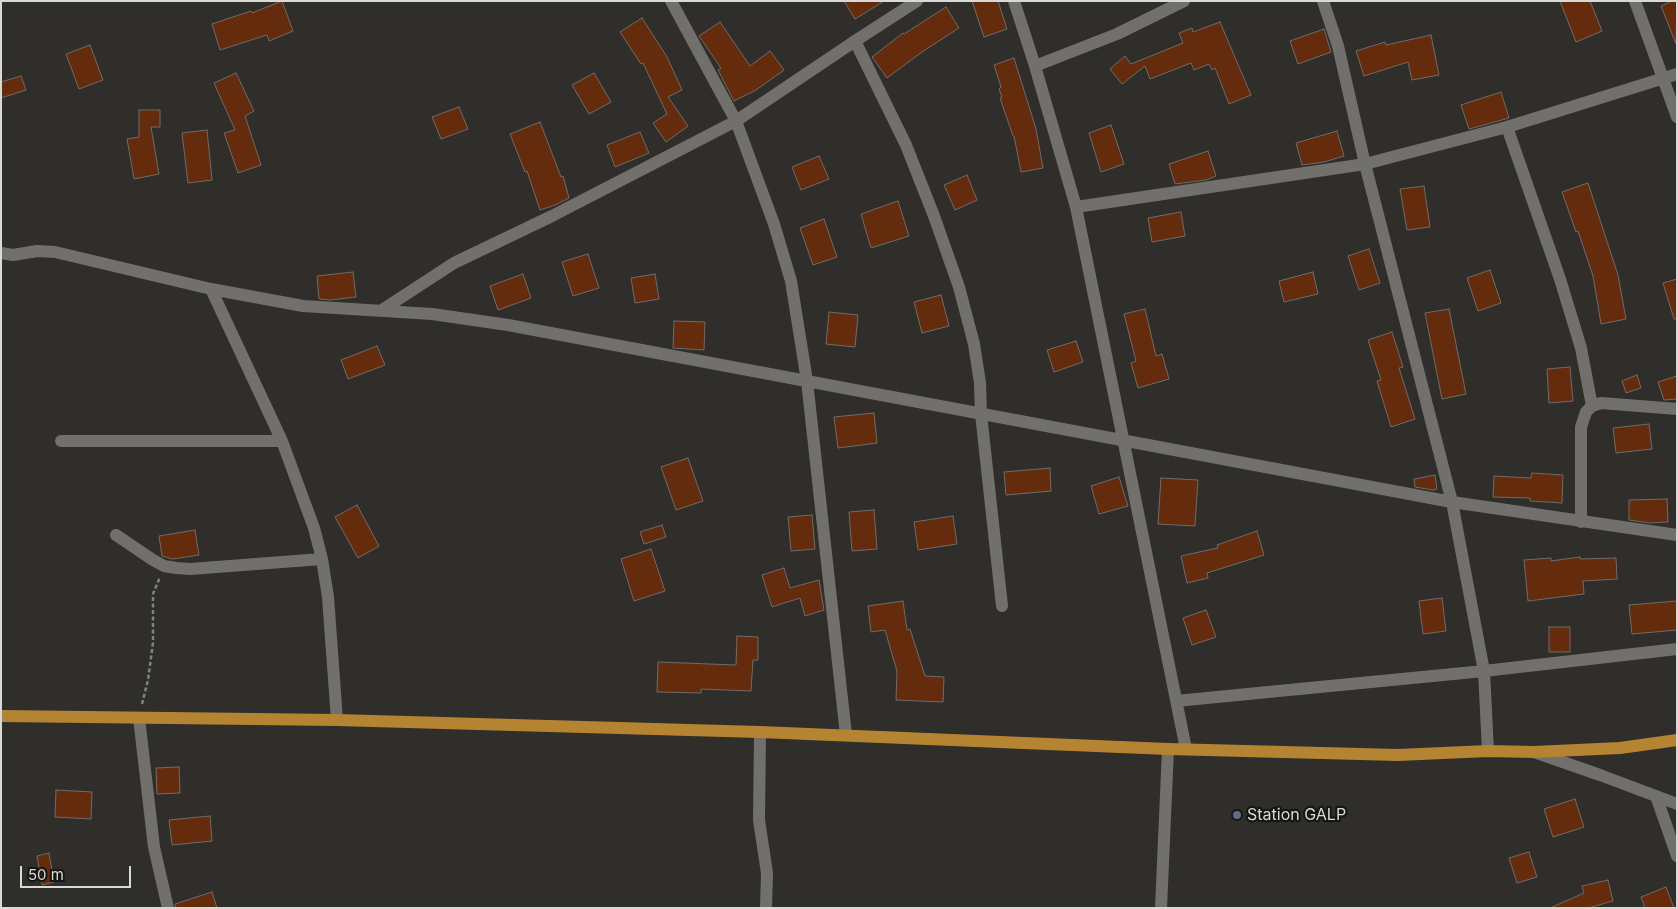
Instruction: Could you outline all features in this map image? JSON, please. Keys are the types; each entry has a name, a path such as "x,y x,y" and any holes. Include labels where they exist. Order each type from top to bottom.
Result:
{"main road":[{"path":"1,716 337,720 760,732 1168,749 1398,755 1620,748 1677,740"}],"street":[{"path":"671,1 736,121 774,224 788,272 801,336 807,381 846,736"},
{"path":"382,310 454,263 552,216 736,121 855,40 917,1"},
{"path":"1014,1 1076,207 1186,749"},
{"path":"1035,66 1108,38 1184,1"},
{"path":"1324,1 1338,46 1365,164 1452,502 1484,671 1488,751"},
{"path":"1635,1 1677,117"},
{"path":"855,40 906,145 960,287 974,344 980,383 981,414 1002,606"},
{"path":"1076,207 1365,164 1507,127 1677,74"},
{"path":"1507,127 1560,279 1581,348 1592,406"},
{"path":"1,253 14,255 37,251 55,252 211,289 303,306 432,314 508,325 1452,502 1677,535"},
{"path":"211,289 282,441 314,528 322,559 330,614 337,720"},
{"path":"1581,522 1581,427 1586,412 1592,406 1601,403 1677,409"},
{"path":"62,440 282,441"},
{"path":"116,534 164,566 190,569 322,559"},
{"path":"1176,702 1484,671 1677,649"},
{"path":"139,718 154,847 168,908"},
{"path":"760,732 759,820 767,873 766,908"},
{"path":"1161,908 1168,749"},
{"path":"1534,752 1677,804"},
{"path":"1656,796 1677,856"}],"path":[{"path":"139,718 152,656 153,594 164,566"}],"building":[{"path":"282,1 293,31 269,41 267,35 220,50 212,24 251,11 252,13"},
{"path":"844,1 884,1 855,19"},
{"path":"972,1 998,1 1007,29 984,37"},
{"path":"1560,1 1590,1 1602,31 1576,42"},
{"path":"1677,1 1676,44 1661,6"},
{"path":"946,7 959,28 887,78 872,57 903,33"},
{"path":"642,18 667,57 682,90 668,97 688,126 666,142 653,123 667,114 643,63 641,64 620,32"},
{"path":"720,22 750,66 770,51 784,70 756,90 734,101 718,70 721,68 699,36"},
{"path":"1220,22 1251,95 1229,104 1215,68 1212,70 1209,64 1194,70 1191,63 1150,79 1145,66 1122,84 1110,69 1125,56 1131,64 1183,43 1179,33 1192,28 1193,32"},
{"path":"1324,29 1331,52 1298,64 1290,41"},
{"path":"1431,35 1439,75 1412,80 1408,62 1364,76 1356,51 1385,42 1386,45"},
{"path":"90,45 103,80 79,89 66,54"},
{"path":"1014,58 1036,129 1043,168 1021,172 1014,136 1000,98 1002,97 999,89 1001,87 994,65"},
{"path":"236,73 254,111 245,116 261,165 238,173 224,133 235,130 214,83"},
{"path":"594,73 611,102 589,114 572,85"},
{"path":"21,76 26,90 1,98 1,82"},
{"path":"1501,92 1509,118 1469,129 1461,105"},
{"path":"459,107 468,129 441,139 432,117"},
{"path":"139,110 160,110 160,127 151,127 159,174 134,179 127,139 139,137"},
{"path":"540,122 561,177 563,176 569,198 540,210 527,171 525,172 510,134"},
{"path":"1111,125 1124,164 1101,172 1089,133"},
{"path":"207,130 212,180 188,183 182,133"},
{"path":"1337,131 1344,156 1324,162 1302,165 1296,143"},
{"path":"640,132 649,153 615,167 607,145"},
{"path":"1208,151 1216,176 1206,180 1175,184 1169,164"},
{"path":"819,156 829,179 801,190 792,167"},
{"path":"967,175 977,200 955,210 944,185"},
{"path":"1588,183 1618,275 1626,319 1601,324 1593,276 1578,231 1576,232 1562,192"},
{"path":"1424,186 1430,227 1407,230 1400,189"},
{"path":"898,201 909,236 871,248 861,214"},
{"path":"1181,212 1185,236 1152,242 1148,218"},
{"path":"824,219 837,257 813,265 800,228"},
{"path":"1369,249 1380,283 1359,290 1348,256"},
{"path":"588,254 599,288 573,296 562,262"},
{"path":"1490,270 1501,303 1478,311 1467,278"},
{"path":"353,272 356,297 331,300 319,299 317,276"},
{"path":"1313,272 1318,294 1284,302 1279,281"},
{"path":"523,274 531,298 498,310 490,286"},
{"path":"655,274 659,299 635,303 631,278"},
{"path":"1677,279 1677,319 1674,319 1663,283"},
{"path":"941,295 949,326 922,333 914,302"},
{"path":"1145,309 1156,356 1162,354 1169,379 1138,388 1131,363 1136,361 1124,314"},
{"path":"1449,309 1466,394 1442,399 1425,313"},
{"path":"829,312 858,315 855,347 826,344"},
{"path":"674,321 705,322 704,350 673,348"},
{"path":"1392,332 1403,367 1399,368 1415,419 1391,427 1377,381 1381,380 1368,340"},
{"path":"1076,341 1083,362 1054,372 1047,350"},
{"path":"377,346 385,365 348,379 341,360"},
{"path":"1570,367 1573,401 1549,403 1547,369"},
{"path":"1637,375 1641,388 1626,393 1622,381"},
{"path":"1677,376 1677,399 1664,400 1658,382"},
{"path":"874,413 877,443 838,448 834,417"},
{"path":"1649,424 1652,449 1616,453 1613,428"},
{"path":"688,458 703,501 676,510 661,467"},
{"path":"1050,468 1051,491 1006,495 1004,472"},
{"path":"1532,473 1563,475 1562,503 1530,501 1530,498 1493,497 1494,476 1531,478"},
{"path":"1435,475 1437,489 1415,487 1414,479"},
{"path":"1119,477 1128,506 1099,514 1091,486"},
{"path":"1161,478 1198,480 1195,526 1158,524"},
{"path":"1667,499 1668,522 1650,523 1629,520 1629,500"},
{"path":"357,505 379,546 358,558 335,517"},
{"path":"874,510 877,549 852,551 849,512"},
{"path":"812,515 815,549 791,551 788,517"},
{"path":"953,516 957,544 918,550 914,522"},
{"path":"662,525 666,537 644,544 640,532"},
{"path":"195,530 199,555 173,559 162,556 159,536"},
{"path":"1257,531 1264,555 1207,573 1208,578 1187,583 1181,556 1218,548 1217,545"},
{"path":"651,549 665,591 634,601 621,559"},
{"path":"1580,557 1580,559 1616,558 1617,579 1583,581 1584,594 1528,601 1524,560 1551,558 1551,561"},
{"path":"784,568 790,588 819,580 824,610 805,616 800,598 772,607 762,575"},
{"path":"1442,598 1446,631 1423,634 1419,601"},
{"path":"903,601 907,630 910,629 925,676 944,677 943,702 896,700 897,671 885,630 871,632 868,606"},
{"path":"1677,601 1677,630 1632,634 1629,605"},
{"path":"1206,610 1216,637 1192,645 1183,618"},
{"path":"1549,627 1570,627 1570,652 1549,652"},
{"path":"737,636 758,637 758,660 753,660 751,691 701,689 701,693 657,692 658,662 736,665"},
{"path":"179,767 180,793 157,794 156,768"},
{"path":"56,790 92,792 91,819 55,817"},
{"path":"1575,799 1584,827 1553,837 1544,809"},
{"path":"210,816 212,841 172,845 169,820"},
{"path":"1529,852 1537,877 1517,883 1509,858"},
{"path":"49,853 54,882 42,885 37,856"},
{"path":"1608,880 1613,901 1588,908 1550,908 1584,893 1582,886"},
{"path":"1666,887 1674,908 1645,908 1641,897"},
{"path":"212,892 217,908 176,908 175,904"}],"place":[{"name":"Station GALP","path":"1237,815"}]}
